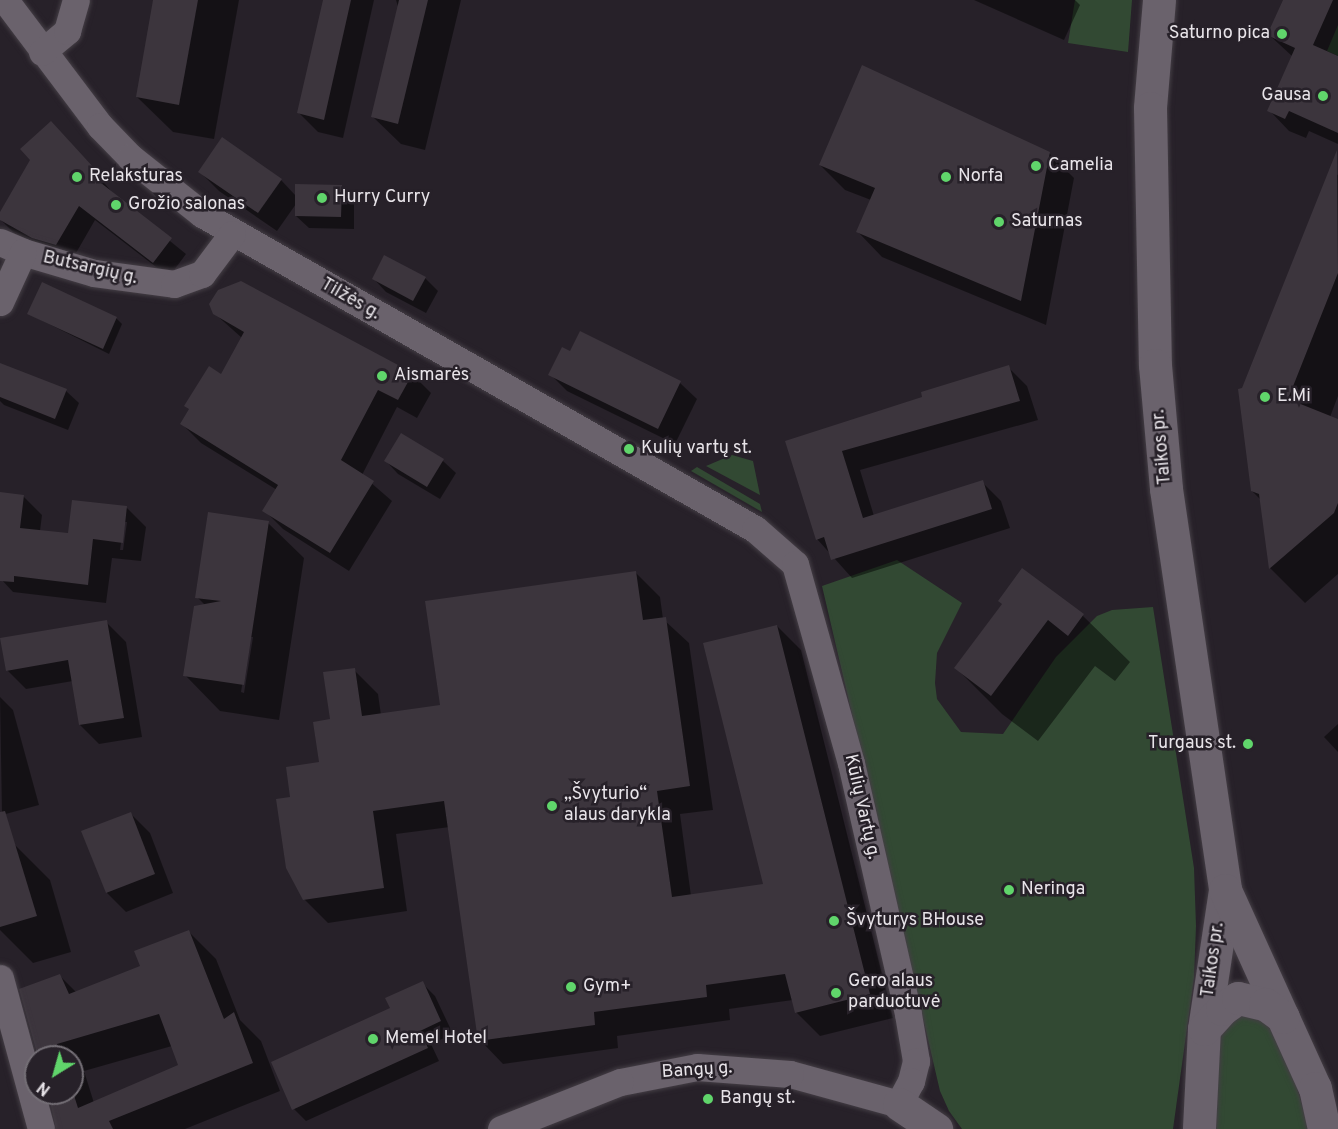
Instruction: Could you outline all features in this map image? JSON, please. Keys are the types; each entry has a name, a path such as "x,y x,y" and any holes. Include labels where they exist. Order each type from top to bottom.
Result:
{"street":[{"name":"Tilžės g.","path":"5,0 42,52 130,157 232,234 755,529"},
{"path":"42,52 67,31 76,0"},
{"name":"Taikos pr.","path":"1159,0 1150,108 1155,365 1166,489 1225,890 1316,1088 1324,1129"},
{"name":"Butsargių g.","path":"11,247 94,273 174,284 202,274 232,234"},
{"path":"0,302 11,247"},
{"name":"Kūlių Vartų g.","path":"755,529 795,564 851,763 916,1061 899,1104"},
{"name":"Taikos pr.","path":"1197,1128 1204,1029 1225,890"},
{"path":"0,978 41,1129"},
{"path":"1204,1029 1222,1009 1238,998 1265,1004 1283,1017"},
{"name":"Bangų g.","path":"501,1129 620,1082 697,1067 790,1074 899,1104"},
{"path":"899,1104 936,1129"}],"green space":[{"path":"1075,0 1132,0 1128,52 1068,43"},
{"path":"1338,25 1338,56 1327,51"},
{"path":"732,455 753,461 760,495 706,466"},
{"path":"697,467 760,504 762,512 691,471"},
{"path":"897,560 962,603 937,653 935,683 937,699 961,732 1003,734 1056,657 1097,616 1112,610 1153,607 1194,868 1196,926 1194,978 1173,1129 962,1129 949,1111 940,1091 822,586"},
{"path":"1244,1014 1271,1024 1291,1067 1309,1129 1214,1129 1217,1041 1226,1023"}],"building":[{"path":"153,0 198,0 179,105 136,97"},
{"path":"323,0 351,0 324,120 297,113"},
{"path":"399,0 428,0 398,124 371,117"},
{"path":"1283,0 1333,0 1313,45 1338,56 1338,133 1289,111 1285,119 1267,111 1295,48 1267,35"},
{"name":"Norfa","path":"862,65 1050,152 1021,301 856,232 875,188 819,165"},
{"path":"51,121 105,180 101,183 172,238 153,263 79,206 56,245 32,238 0,220 0,212 30,160 20,149"},
{"path":"222,137 282,179 258,213 198,172"},
{"path":"1337,150 1338,273 1288,399 1338,419 1338,503 1334,513 1269,569 1259,494 1251,491 1238,389 1242,388"},
{"path":"295,184 342,185 341,217 295,216"},
{"path":"384,255 426,277 413,301 372,279"},
{"path":"241,281 413,373 398,400 378,390 341,460 374,481 330,553 262,511 278,485 180,424 189,409 184,406 209,366 221,374 244,332 213,314 209,304 218,290"},
{"path":"42,282 117,317 103,349 27,314"},
{"path":"580,331 681,381 658,429 548,375 562,347 570,351"},
{"path":"0,363 67,389 55,419 0,397"},
{"path":"1009,365 1020,401 842,451 863,518 983,480 992,509 831,560 824,537 816,540 785,441 922,397 921,392"},
{"path":"401,433 444,459 427,487 384,461"},
{"path":"0,492 24,495 20,528 68,533 72,500 127,506 123,543 93,539 88,585 14,576 14,582 0,581"},
{"path":"208,512 269,521 244,685 183,676 194,606 221,601 195,598"},
{"path":"1022,568 1084,614 1068,636 1048,620 991,696 954,668 1002,604 998,601"},
{"name":"„Švyturio“ alaus darykla","path":"636,571 643,620 666,617 690,786 657,791 672,897 763,884 703,643 777,625 870,994 795,1013 785,974 706,985 707,997 594,1012 595,1025 478,1041 444,801 373,811 384,888 303,900 286,868 276,799 290,797 286,767 319,762 313,722 330,719 323,672 355,668 362,716 440,705 425,601"},
{"path":"107,620 124,718 79,725 68,660 6,671 0,638"},
{"path":"5,811 37,916 0,927 0,812"},
{"path":"131,812 155,874 106,893 81,831"},
{"path":"189,930 224,1019 234,1012 253,1063 109,1121 113,1129 56,1129 51,1105 77,1105 78,1108 178,1065 159,1014 57,1045 35,1045 19,989 60,974 69,994 140,966 134,951"},
{"name":"Memel Hotel","path":"423,981 441,1021 420,1031 428,1048 292,1110 271,1062 390,1008 385,998"}],"place":[{"name":"Saturno pica","path":"1282,34"},
{"name":"Gausa","path":"1323,96"},
{"name":"Camelia","path":"1036,166"},
{"name":"Relaksturas","path":"77,177"},
{"name":"Norfa","path":"946,177"},
{"name":"Hurry Curry","path":"322,198"},
{"name":"Grožio salonas","path":"116,205"},
{"name":"Saturnas","path":"999,222"},
{"name":"Aismarės","path":"382,376"},
{"name":"E.Mi","path":"1265,397"},
{"name":"Kulių vartų st.","path":"629,449"},
{"name":"Turgaus st.","path":"1248,744"},
{"name":"„Švyturio“ alaus darykla","path":"552,806"},
{"name":"Neringa","path":"1009,890"},
{"name":"Švyturys BHouse","path":"834,921"},
{"name":"Gym+","path":"571,987"},
{"name":"Gero alaus parduotuvė","path":"836,993"},
{"name":"Memel Hotel","path":"373,1039"},
{"name":"Bangų st.","path":"708,1099"}]}
